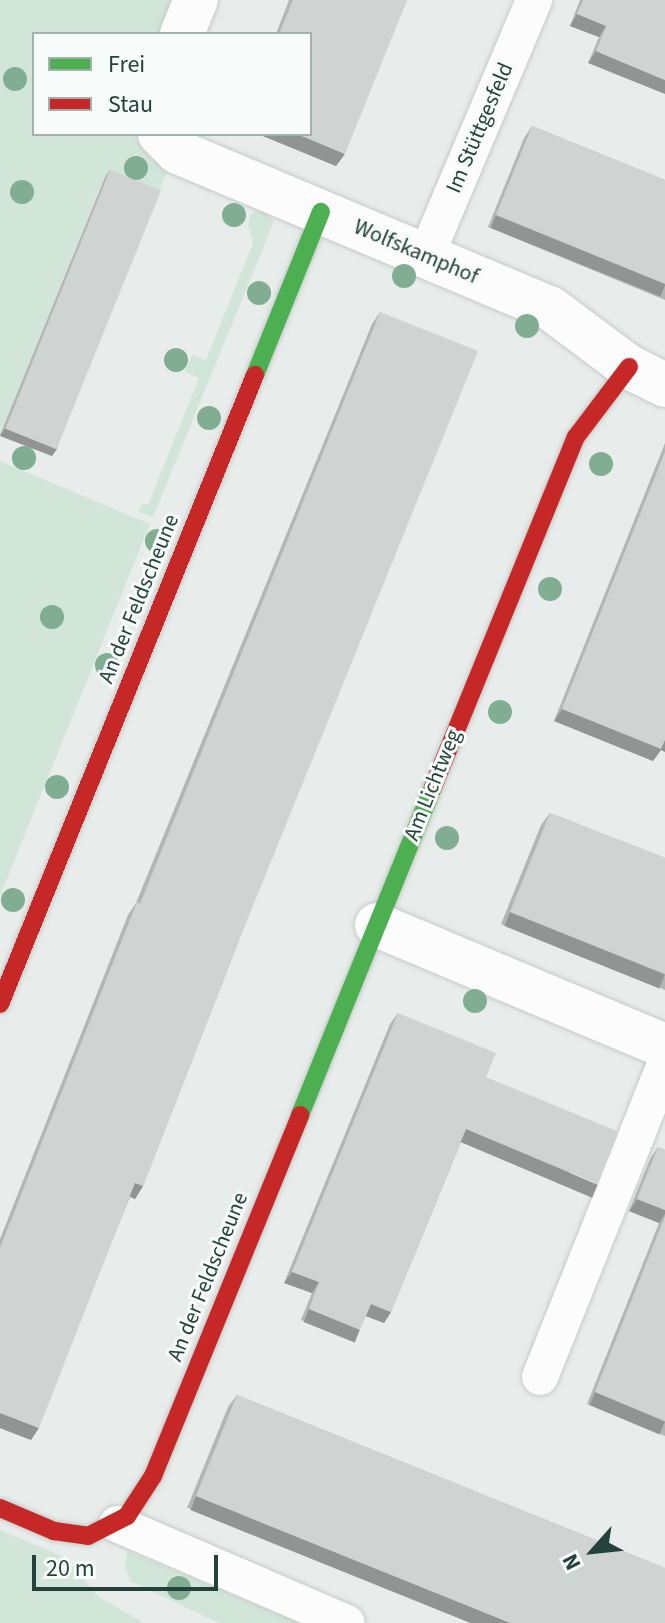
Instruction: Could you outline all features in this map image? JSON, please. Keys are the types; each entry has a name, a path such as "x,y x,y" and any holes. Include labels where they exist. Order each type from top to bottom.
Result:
{"street":[{"path":"183,32 196,0"},
{"name":"Wolfskamphof","path":"162,136 178,152 550,308 647,376"},
{"name":"An der Feldscheune","path":"0,1004 321,212"},
{"name":"Am Lichtweg","path":"377,925 576,437 647,376"},
{"path":"377,925 665,1046"},
{"name":"An der Feldscheune","path":"117,1524 127,1516 153,1476 377,925"},
{"path":"0,1508 72,1535 88,1536 117,1524"}],"lane":[{"name":"Im Stüttgesfeld","path":"426,256 534,0"},
{"path":"540,1377 665,1065"},
{"path":"117,1524 347,1623"}],"green space":[{"path":"0,0 175,0 162,32 32,32 32,136 133,136 149,157 168,168 156,198 104,178 0,435"},
{"path":"261,209 274,221 253,273 153,517 138,512 142,504 148,505 199,378 185,372 192,355 206,360 253,243 248,225 250,215"},
{"path":"0,461 150,524 0,896"},
{"path":"0,1530 64,1557 99,1597 144,1623 0,1623"},
{"path":"127,1551 300,1623 219,1623 130,1581 125,1565"}],"building":[{"path":"293,0 407,0 345,154 302,136 312,136 312,32 280,32"},
{"path":"583,0 665,0 665,80 596,51 606,26 577,14"},
{"path":"532,126 665,180 665,284 496,215"},
{"path":"110,170 161,191 56,449 5,429"},
{"path":"380,312 478,351 143,1186 135,1183 39,1428 0,1413 0,1248 137,902 140,904"},
{"path":"665,452 665,740 661,749 562,709"},
{"path":"550,813 665,858 665,974 510,912"},
{"path":"398,1013 496,1053 486,1077 619,1132 598,1184 466,1129 391,1312 371,1304 360,1330 309,1309 319,1282 292,1272"},
{"path":"658,1147 665,1150 665,1210 637,1199"},
{"path":"665,1216 665,1421 595,1392"},
{"path":"237,1395 665,1568 665,1623 511,1623 196,1496"}],"traffic: fast":[{"path":"255,375 321,212"},
{"path":"300,1115 433,787"}],"traffic: jam":[{"path":"433,787 576,437 629,367"},
{"path":"0,1004 255,375"},
{"path":"0,1508 54,1531 88,1536 127,1516 153,1476 300,1115"}]}
